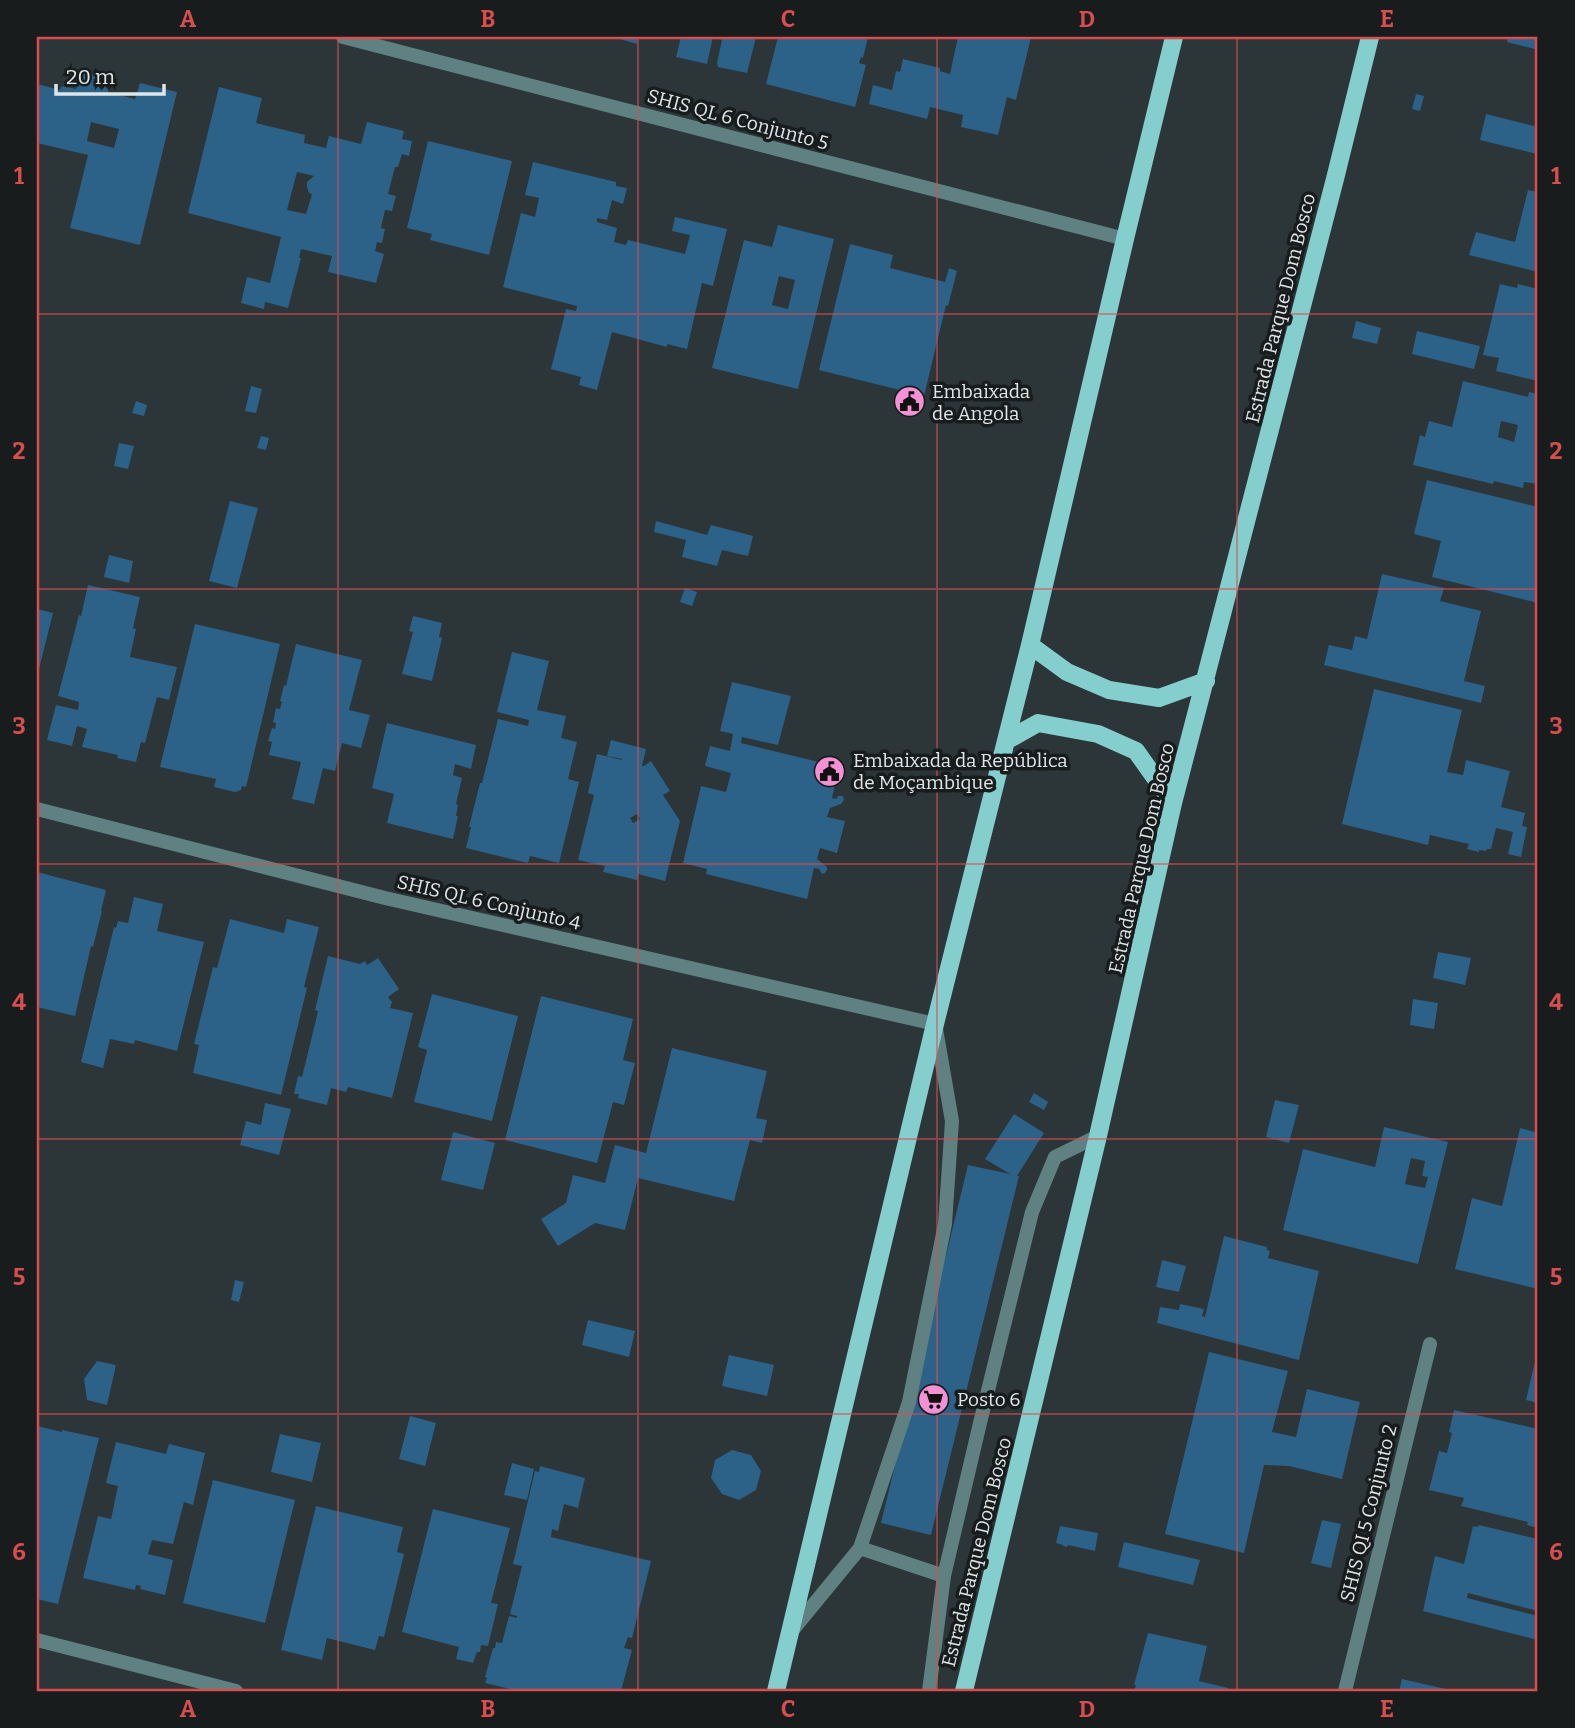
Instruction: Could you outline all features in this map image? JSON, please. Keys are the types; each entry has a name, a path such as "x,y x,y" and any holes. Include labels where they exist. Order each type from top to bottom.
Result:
{"main road":[{"path":"776,1691 935,1024 1030,645 1174,37"},
{"name":"Estrada Parque Dom Bosco","path":"964,1691 1098,1136 1173,803 1370,37"},
{"path":"1030,645 1067,672 1110,690 1158,698 1206,681"},
{"path":"1006,741 1038,723 1098,734 1136,751 1173,803"}],"street":[{"name":"SHIS QL 6 Conjunto 5","path":"342,37 1125,239"},
{"name":"SHIS QL 6 Conjunto 4","path":"37,809 385,898 935,1024"},
{"path":"790,1633 860,1548 909,1402 945,1224 952,1121 935,1024"},
{"path":"929,1691 944,1576 1032,1212 1055,1157 1098,1136"},
{"name":"SHIS QI 5 Conjunto 2","path":"1345,1691 1430,1344"},
{"path":"860,1548 944,1576"},
{"path":"37,1640 236,1691"}],"building":[{"path":"613,37 638,37 637,44"},
{"path":"681,37 713,37 707,64 676,57"},
{"path":"714,37 756,37 747,73 718,67 722,40"},
{"path":"778,37 868,37 863,58 861,57 859,63 866,65 855,107 766,84"},
{"path":"958,37 1031,37 1016,100 1007,97 998,135 961,127 963,115 930,107 927,119 869,104 873,85 892,90 896,71 900,72 903,59 940,68 940,71 950,74"},
{"path":"1508,37 1537,37 1535,49 1507,42"},
{"path":"84,74 111,79 108,92 135,99 140,83 177,92 140,245 70,228 88,155 37,143 37,84 60,90 62,86 76,89 80,77","holes":["91,122 119,129 114,148 87,141"]},
{"path":"219,87 262,98 256,123 305,135 304,143 326,148 329,136 361,144 367,122 404,131 402,139 412,141 409,156 402,154 398,167 395,167 388,194 396,196 392,211 385,210 381,228 385,229 382,243 377,242 375,251 384,254 376,283 328,272 332,256 301,249 288,308 265,302 264,309 241,303 247,277 270,283 281,237 188,213","holes":["297,172 314,176 307,182 309,193 312,194 306,214 287,210"]},
{"path":"1416,94 1424,96 1420,111 1412,109"},
{"path":"1486,114 1538,127 1537,154 1480,140"},
{"path":"428,141 512,161 489,255 430,240 432,234 407,228"},
{"path":"533,162 616,182 616,186 627,188 623,204 612,200 607,220 597,218 597,222 617,228 614,242 626,245 628,240 685,254 690,235 672,231 675,217 727,229 713,286 702,283 687,349 667,344 667,347 612,332 597,390 579,385 581,377 551,369 566,309 576,311 577,306 503,287 521,213 535,217 539,198 525,195"},
{"path":"1528,190 1538,192 1538,272 1469,255 1476,232 1515,242"},
{"path":"778,225 834,239 798,389 712,368 744,240 772,247","holes":["779,276 795,280 788,309 772,305"]},
{"path":"850,244 893,255 890,268 945,282 949,268 957,271 924,396 819,370"},
{"path":"1500,284 1517,288 1518,284 1538,289 1538,381 1496,371 1499,358 1483,355"},
{"path":"1356,321 1381,328 1377,344 1352,338"},
{"path":"1417,331 1480,346 1474,369 1412,354"},
{"path":"1463,381 1528,397 1529,392 1538,394 1538,484 1524,482 1523,488 1494,481 1493,484 1413,465 1420,435 1425,437 1429,421 1452,427","holes":["1501,421 1518,425 1514,442 1498,437"]},
{"path":"251,386 262,389 256,413 245,411"},
{"path":"136,401 147,405 144,416 132,413"},
{"path":"261,436 269,438 266,450 257,448"},
{"path":"119,443 134,446 128,469 114,466"},
{"path":"1427,480 1538,507 1538,603 1432,577 1441,541 1414,534"},
{"path":"230,501 258,508 237,588 209,581"},
{"path":"656,521 707,535 711,525 753,536 748,556 722,550 717,566 682,557 686,540 654,532"},
{"path":"109,555 133,561 129,583 104,577"},
{"path":"1382,574 1444,588 1440,601 1481,611 1464,681 1485,686 1481,703 1324,665 1329,645 1352,650 1355,636 1367,639"},
{"path":"88,585 140,597 130,657 177,667 169,700 157,697 145,743 141,742 136,762 82,747 87,729 77,726 72,746 47,740 56,705 78,710 79,702 58,696"},
{"path":"685,588 697,592 692,606 680,602"},
{"path":"37,609 53,613 38,673 37,673"},
{"path":"413,616 442,623 439,637 442,638 432,681 402,674 413,632 409,631"},
{"path":"195,624 280,644 246,787 242,786 241,790 235,792 214,787 216,779 160,767"},
{"path":"296,644 362,660 349,710 370,715 361,748 342,743 335,771 323,768 314,804 292,799 301,762 269,755 272,742 268,741 272,728 275,729 276,723 273,722 276,708 280,709"},
{"path":"512,652 549,661 537,710 566,716 561,738 577,742 568,779 579,782 559,863 530,856 528,863 466,848 469,827 498,719 528,726 529,720 497,712"},
{"path":"732,682 791,696 778,745 742,737 741,743 839,767 832,798 843,796 844,800 830,808 827,817 845,821 837,853 820,848 817,859 827,870 822,874 819,869 814,868 807,899 706,874 707,869 683,863 701,786 726,792 731,773 705,766 710,746 730,751 733,734 720,731"},
{"path":"1374,689 1462,710 1447,772 1463,775 1466,760 1510,771 1501,807 1525,813 1522,826 1527,827 1521,857 1508,854 1513,832 1496,828 1491,849 1479,852 1467,849 1469,844 1430,835 1428,845 1342,824"},
{"path":"387,723 476,745 471,769 455,764 453,775 462,778 456,804 458,816 453,839 387,823 394,794 372,788"},
{"path":"611,740 646,749 642,766 651,761 670,791 663,795 680,821 665,881 638,874 637,880 603,872 605,866 578,860 594,795 588,793 597,754 622,760 607,756","holes":["637,814 640,819 633,823 630,818"]},
{"path":"37,872 106,890 75,1016 37,1007"},
{"path":"134,897 163,904 157,931 204,942 177,1051 135,1040 134,1044 110,1039 103,1068 81,1062 114,927 116,928 118,921 128,923"},
{"path":"230,919 284,933 287,919 319,927 281,1095 193,1073 199,1045 194,1044 213,967 217,968"},
{"path":"1438,952 1471,958 1465,985 1433,978"},
{"path":"328,956 360,964 365,961 367,965 378,958 399,989 388,997 392,1002 390,1008 413,1013 392,1098 348,1087 346,1092 331,1088 327,1105 298,1098 299,1094 294,1094 298,1076 302,1077"},
{"path":"432,994 518,1016 492,1121 414,1102 427,1050 418,1047"},
{"path":"541,996 633,1019 623,1060 635,1063 624,1105 613,1102 597,1163 505,1140"},
{"path":"1413,999 1438,1003 1434,1029 1410,1025"},
{"path":"672,1048 767,1071 756,1118 767,1120 762,1143 750,1140 734,1201 638,1178 625,1230 595,1223 558,1246 541,1219 566,1203 573,1175 605,1183 615,1145 646,1153"},
{"path":"1034,1093 1048,1102 1044,1110 1029,1102"},
{"path":"1275,1100 1299,1105 1289,1143 1266,1137"},
{"path":"265,1103 291,1109 279,1155 240,1145 246,1121 261,1125"},
{"path":"1014,1114 1044,1133 1017,1176 931,1535 881,1523 968,1165 1010,1174 985,1159"},
{"path":"1384,1127 1448,1142 1418,1264 1283,1230 1303,1149 1375,1167","holes":["1411,1158 1425,1161 1422,1176 1428,1177 1425,1188 1405,1184"]},
{"path":"1520,1128 1538,1133 1538,1289 1455,1269 1472,1198 1502,1206"},
{"path":"453,1132 495,1143 483,1190 441,1180"},
{"path":"1224,1236 1267,1247 1270,1251 1268,1258 1319,1271 1299,1360 1157,1323 1160,1307 1179,1310 1180,1304 1204,1309 1202,1316 1205,1317"},
{"path":"1162,1260 1186,1266 1179,1292 1156,1287"},
{"path":"235,1280 244,1282 239,1302 231,1300"},
{"path":"588,1320 635,1331 629,1357 582,1345"},
{"path":"1209,1352 1288,1371 1272,1432 1296,1437 1307,1389 1360,1402 1342,1479 1289,1466 1264,1465 1244,1553 1165,1534"},
{"path":"1538,1353 1538,1403 1526,1400"},
{"path":"729,1355 774,1365 767,1396 722,1386"},
{"path":"97,1361 116,1365 107,1405 87,1400 84,1379"},
{"path":"1454,1410 1538,1429 1538,1528 1527,1525 1528,1522 1461,1506 1464,1498 1429,1490 1439,1451 1447,1453"},
{"path":"410,1416 436,1423 425,1466 399,1459"},
{"path":"37,1426 99,1438 58,1604 37,1599"},
{"path":"280,1434 321,1443 312,1482 271,1472"},
{"path":"116,1442 166,1454 169,1444 205,1453 193,1505 184,1502 173,1544 152,1540 148,1554 173,1560 165,1595 140,1589 141,1586 136,1585 135,1590 83,1578 98,1516 111,1519 118,1486 106,1483"},
{"path":"732,1450 751,1455 761,1471 756,1490 739,1500 722,1494 711,1478 715,1460"},
{"path":"512,1463 534,1469 527,1500 504,1495"},
{"path":"540,1466 585,1478 578,1508 564,1504 558,1531 552,1529 551,1537 651,1561 632,1638 628,1637 624,1648 632,1650 621,1691 518,1691 485,1683 493,1648 496,1642 502,1643 509,1616 517,1618 510,1614 522,1566 513,1564 535,1471 539,1472"},
{"path":"213,1480 295,1500 265,1623 183,1603"},
{"path":"316,1506 403,1527 397,1552 404,1554 384,1637 379,1636 375,1650 327,1638 322,1660 281,1650"},
{"path":"433,1509 510,1528 491,1603 498,1604 488,1646 481,1645 473,1663 456,1659 459,1647 402,1632"},
{"path":"1322,1520 1341,1524 1331,1568 1311,1563"},
{"path":"1479,1525 1538,1539 1538,1611 1468,1593 1467,1598 1538,1616 1538,1640 1423,1611 1435,1556 1464,1564 1473,1526"},
{"path":"1060,1526 1098,1533 1095,1551 1056,1543"},
{"path":"1124,1542 1200,1560 1193,1585 1118,1567"},
{"path":"1148,1633 1207,1646 1199,1681 1228,1688 1228,1691 1134,1691"},
{"path":"1402,1679 1450,1690 1450,1691 1399,1691"}],"place":[{"name":"Embaixada de Angola","path":"909,402"},
{"name":"Embaixada da República de Moçambique","path":"830,771"},
{"name":"Posto 6","path":"934,1399"}]}
